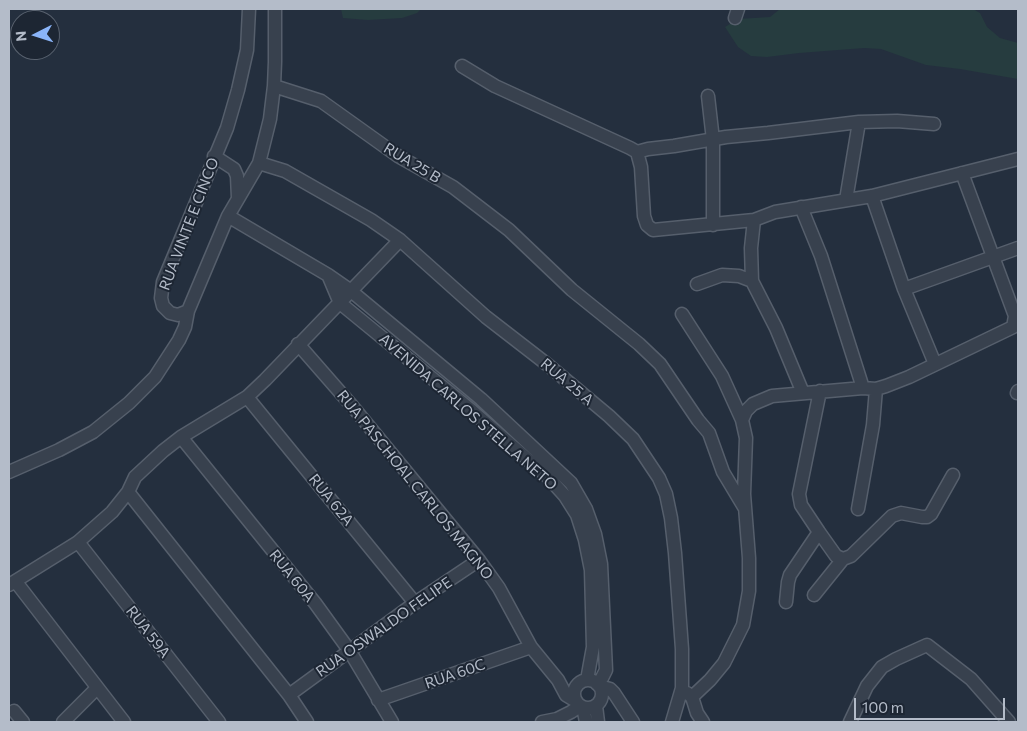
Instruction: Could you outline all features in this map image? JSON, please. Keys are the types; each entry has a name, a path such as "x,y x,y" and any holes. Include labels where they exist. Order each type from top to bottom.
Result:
{"street":[{"name":"RUA VINTE E CINCO","path":"249,9 247,50 227,128 163,282 161,298 163,306 170,313 178,315 188,310 228,216 259,162 270,118 274,86 275,9"},
{"path":"462,66 495,86 637,152 726,137 768,134 859,122 897,121 934,124"},
{"name":"RUA 25 B","path":"274,86 321,101 398,156 453,186 509,230 572,290 639,344 660,364 709,433 723,472 744,507"},
{"path":"708,96 713,140 713,225"},
{"path":"846,200 859,122"},
{"path":"637,152 641,167 644,216 647,225 653,230 754,220 775,212 872,196 1018,159"},
{"path":"214,156 234,169 237,176 238,198"},
{"name":"RUA 25 A","path":"259,162 285,171 371,220 400,240 486,318 548,365 609,416 632,439 651,466 666,494 671,518 682,640 682,688 672,722"},
{"path":"742,420 746,411 753,404 772,396 869,388 909,377 1012,327 1015,316 962,173"},
{"path":"872,196 904,289 935,364"},
{"path":"801,207 869,388 873,425 858,509"},
{"path":"228,216 328,275 351,291 482,399 571,483 586,509 595,534 601,564 606,670 591,683 574,693 587,704 598,722"},
{"path":"754,220 751,248 752,281 776,328 803,393"},
{"path":"124,722 12,583 78,542 112,512 128,492 135,477 163,451 181,437 247,397 400,240"},
{"path":"904,289 1018,248"},
{"name":"AVENIDA CARLOS STELLA NETO","path":"328,275 340,303 472,411 547,476 565,496 577,515 585,540 591,570 593,647 591,683"},
{"path":"697,284 722,275 739,276 752,281"},
{"path":"9,472 93,432 129,403 155,377 179,340 185,327 188,310"},
{"path":"682,314 722,376 742,420 746,438 744,507 750,558 749,591 743,626 724,663 692,697"},
{"name":"RUA PASCHOAL CARLOS MAGNO","path":"298,344 480,560 499,588 531,647 558,680 566,695 587,704"},
{"path":"820,391 800,494 801,505 836,556 843,559"},
{"name":"RUA 62A","path":"247,397 415,603"},
{"name":"RUA 60A","path":"181,437 315,603 349,650 392,722"},
{"path":"814,595 843,559 851,556 892,516 902,513 922,517 930,514 953,475"},
{"path":"128,492 289,695 305,722"},
{"path":"786,602 790,575 819,532"},
{"name":"RUA 59A","path":"78,542 219,722"},
{"name":"RUA OSWALDO FELIPE","path":"289,695 415,603 480,560"},
{"path":"850,722 866,686 882,667 896,658 927,645 971,679 1009,722"},
{"name":"RUA 60C","path":"378,700 531,647"},
{"path":"558,680 591,683 610,689 630,717"},
{"path":"542,722 557,719 587,704 602,693 591,683"},
{"path":"63,722 97,688"},
{"path":"682,688 692,697 697,713 703,722"},
{"path":"587,704 606,705 630,717"},
{"path":"586,722 587,704"},
{"path":"14,711 23,722"}],"green space":[{"path":"341,9 421,9 417,13 402,18 368,20 343,18"},
{"path":"780,9 973,9 980,13 987,27 1000,38 1018,43 1018,79 926,65 881,49 864,48 767,57 751,56 738,47 725,27 738,19 770,17"}]}
